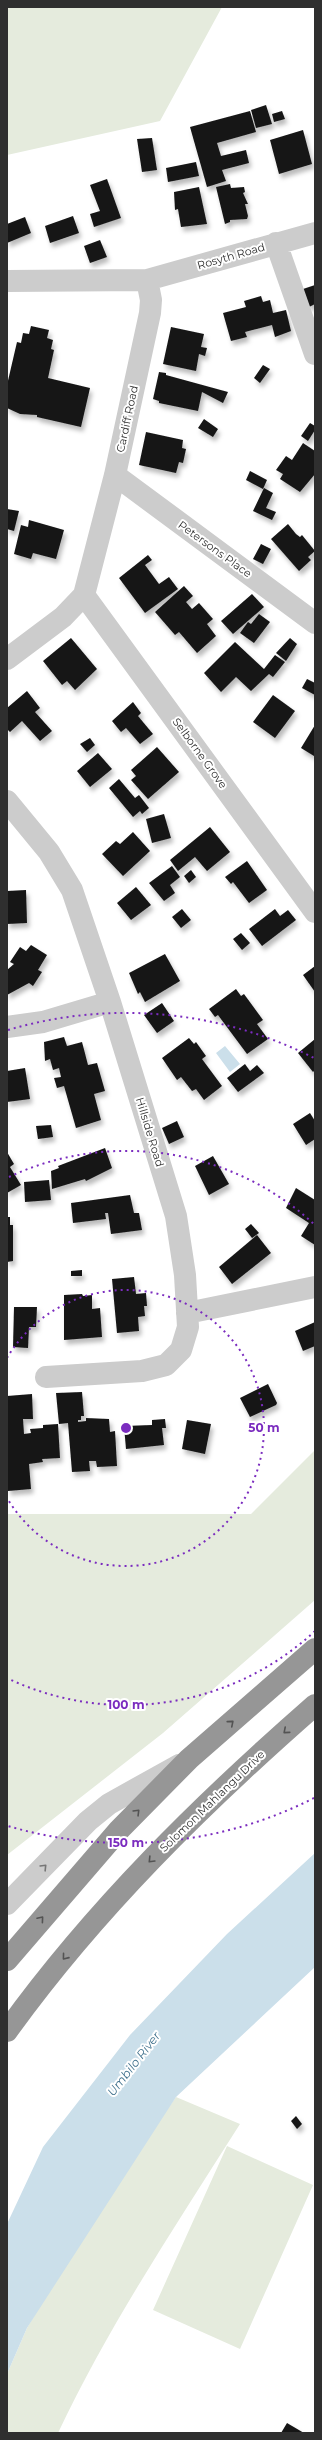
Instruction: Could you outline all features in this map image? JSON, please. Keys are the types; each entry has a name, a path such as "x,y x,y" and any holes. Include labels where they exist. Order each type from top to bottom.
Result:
{"highway":[{"path":"7,1960 54,1903 119,1830 189,1759 315,1649"},
{"name":"Solomon Mahlangu Drive","path":"7,2031 102,1911 187,1822 315,1705"}],"street":[{"name":"Rosyth Road","path":"147,280 315,233"},
{"path":"276,243 315,354"},
{"path":"7,281 147,280"},
{"name":"Cardiff Road","path":"7,659 63,617 84,595 115,475 150,313 151,300 147,280"},
{"name":"Petersons Place","path":"115,475 315,623"},
{"name":"Selborne Grove","path":"84,595 315,912"},
{"name":"Hillside Road","path":"7,801 49,852 72,890 110,1002 176,1216 183,1253 188,1327 181,1350 166,1364 142,1371 46,1377"},
{"path":"7,1027 43,1022 110,1002"},
{"path":"187,1313 315,1287"},
{"path":"7,1904 88,1821 109,1804 189,1759"}],"shaded area":[{"path":"7,7 222,7 160,121 7,155"},
{"path":"315,1450 315,1600 163,1733 7,1855 7,1514 251,1514"},
{"path":"176,2097 240,2124 121,2314 58,2433 7,2433 7,2374 27,2328 102,2201"},
{"path":"227,2146 313,2185 240,2349 153,2310"}],"water":[{"path":"225,1046 240,1064 230,1072 216,1053"},
{"name":"Umbilo River","path":"315,1853 315,1967 176,2097 27,2328 7,2374 7,2224 43,2147 130,2035 227,1934"}],"building":[{"path":"266,105 272,124 256,128 251,110"},
{"path":"250,111 256,132 217,143 221,156 246,150 249,163 222,170 226,181 207,187 190,127"},
{"path":"282,111 285,119 274,122 272,114"},
{"path":"303,130 312,164 279,174 270,140"},
{"path":"152,138 157,170 142,172 137,139"},
{"path":"196,162 199,176 168,182 166,168"},
{"path":"107,179 121,218 94,227 90,214 100,211 90,185"},
{"path":"230,184 231,188 244,187 245,192 243,193 248,204 245,204 248,216 247,219 230,220 230,222 225,224 216,187"},
{"path":"199,187 207,224 181,227 178,209 175,210 174,192"},
{"path":"73,216 79,233 50,243 45,226"},
{"path":"25,217 31,233 7,243 7,224"},
{"path":"100,240 107,257 90,263 84,246"},
{"path":"315,285 315,304 309,307 303,289"},
{"path":"261,296 263,302 270,300 273,313 286,310 291,331 275,337 272,325 245,332 247,337 231,341 223,313 246,307 244,301"},
{"path":"31,326 49,330 47,338 53,340 51,349 54,350 48,378 90,388 81,427 37,417 37,415 20,414 7,408 7,385 17,342 21,343 23,333 29,334"},
{"path":"171,327 204,334 201,347 207,348 205,356 199,354 196,371 163,364"},
{"path":"263,365 270,369 260,383 254,378"},
{"path":"159,372 228,392 223,403 202,392 198,411 159,403 159,401 153,399"},
{"path":"204,419 218,429 213,437 198,428"},
{"path":"310,423 315,426 315,430 308,441 301,436"},
{"path":"146,432 183,440 182,448 186,449 183,463 179,462 176,473 139,465"},
{"path":"303,443 315,451 315,474 300,492 280,479 283,474 276,470 286,456 292,460"},
{"path":"250,471 267,480 263,489 246,480"},
{"path":"264,488 273,493 266,508 276,512 272,520 253,511"},
{"path":"7,509 19,511 14,531 7,529"},
{"path":"29,520 64,530 56,559 33,553 31,559 14,554 21,525 28,527"},
{"path":"288,524 296,534 300,537 302,535 315,551 308,557 311,560 299,571 271,539"},
{"path":"261,544 271,549 263,564 253,559"},
{"path":"148,555 152,560 145,565 159,584 169,577 178,589 145,613 119,578"},
{"path":"184,586 193,596 186,602 192,609 199,603 213,619 207,624 216,636 197,653 179,632 175,635 155,612"},
{"path":"252,594 264,607 233,634 221,621"},
{"path":"259,614 270,622 254,643 240,633 248,622 251,624"},
{"path":"71,638 97,669 75,690 67,681 62,685 43,661"},
{"path":"290,638 297,644 286,661 276,653"},
{"path":"235,642 264,669 275,655 285,662 273,677 269,674 251,691 236,677 221,692 204,673"},
{"path":"307,679 315,683 315,695 302,688"},
{"path":"27,691 40,708 35,712 52,731 40,741 22,721 10,732 7,729 7,708"},
{"path":"273,695 295,711 275,738 253,722"},
{"path":"133,702 141,713 138,716 153,734 140,744 126,728 121,732 112,721"},
{"path":"315,725 315,755 314,756 301,748"},
{"path":"90,738 95,745 87,752 80,744"},
{"path":"157,747 179,772 148,799 131,780 136,776 131,770"},
{"path":"98,753 112,769 90,787 77,771"},
{"path":"119,779 135,798 139,795 149,808 142,814 140,811 133,817 109,788"},
{"path":"164,814 171,838 152,843 146,819"},
{"path":"210,827 230,852 207,871 195,857 178,871 170,860"},
{"path":"133,832 150,851 123,876 102,854 116,841 120,844"},
{"path":"247,861 267,890 249,903 233,882 231,884 225,877"},
{"path":"172,866 180,877 170,885 175,893 164,901 149,883"},
{"path":"191,870 196,877 189,883 184,876"},
{"path":"136,887 151,905 131,920 117,903"},
{"path":"26,890 27,923 7,924 7,891"},
{"path":"182,909 191,920 181,928 172,917"},
{"path":"275,909 280,916 288,910 296,920 262,946 249,929"},
{"path":"241,933 250,943 242,950 233,939"},
{"path":"31,945 47,955 38,970 42,972 33,986 29,983 7,995 7,970 14,964 10,962 20,947 26,951"},
{"path":"165,954 180,981 145,1002 140,992 138,994 129,973"},
{"path":"315,966 315,992 303,975"},
{"path":"236,989 241,996 244,994 263,1020 257,1024 268,1039 247,1054 218,1015 215,1017 209,1009"},
{"path":"162,1003 174,1021 157,1033 144,1015"},
{"path":"64,1037 67,1046 82,1042 88,1065 97,1063 105,1091 94,1094 101,1120 76,1128 64,1086 57,1088 54,1078 61,1077 59,1068 53,1070 50,1059 45,1061 44,1042"},
{"path":"189,1038 194,1044 196,1042 206,1056 202,1059 222,1086 204,1100 196,1089 192,1091 181,1077 177,1080 162,1058"},
{"path":"315,1039 315,1070 313,1072 298,1053"},
{"path":"245,1064 250,1071 257,1065 264,1073 238,1092 227,1078"},
{"path":"25,1068 30,1099 7,1102 7,1071"},
{"path":"310,1113 315,1121 315,1139 306,1145 293,1124"},
{"path":"177,1121 184,1137 169,1144 162,1128"},
{"path":"51,1125 53,1137 38,1139 36,1126"},
{"path":"105,1148 112,1168 86,1181 85,1179 52,1189 51,1171 59,1168 58,1166"},
{"path":"7,1152 14,1164 10,1167 21,1185 7,1193"},
{"path":"213,1156 229,1184 209,1195 195,1166"},
{"path":"49,1180 51,1200 25,1202 24,1182"},
{"path":"296,1188 315,1200 315,1245 301,1236 309,1223 286,1208"},
{"path":"130,1195 134,1213 139,1213 142,1230 111,1234 108,1213 105,1213 106,1219 73,1223 71,1203"},
{"path":"7,1217 10,1217 10,1225 13,1225 13,1261 7,1262"},
{"path":"251,1224 259,1233 252,1238 245,1229"},
{"path":"257,1235 271,1253 232,1284 219,1267"},
{"path":"82,1270 82,1276 71,1276 71,1271"},
{"path":"134,1277 136,1294 146,1293 147,1306 144,1306 145,1316 138,1317 139,1331 117,1333 112,1279"},
{"path":"82,1294 83,1296 92,1295 92,1309 100,1308 102,1337 64,1340 64,1295"},
{"path":"14,1307 37,1307 36,1327 29,1327 28,1348 13,1347"},
{"path":"315,1322 315,1346 303,1351 295,1331"},
{"path":"268,1384 277,1403 276,1405 250,1417 240,1398"},
{"path":"82,1392 84,1416 81,1416 81,1420 78,1420 78,1422 86,1421 86,1418 109,1419 110,1432 115,1431 117,1466 97,1467 96,1461 89,1461 90,1471 72,1472 68,1423 59,1424 56,1393"},
{"path":"32,1394 33,1419 23,1419 24,1434 31,1433 30,1429 43,1428 43,1425 58,1424 60,1458 42,1459 43,1462 29,1464 31,1489 8,1491 7,1396"},
{"path":"165,1419 166,1428 162,1428 164,1445 126,1449 124,1426 152,1425 152,1420"},
{"path":"187,1420 211,1424 205,1454 182,1449"},
{"path":"296,2116 302,2124 297,2129 291,2121"},
{"path":"287,2423 304,2433 281,2433"}]}
